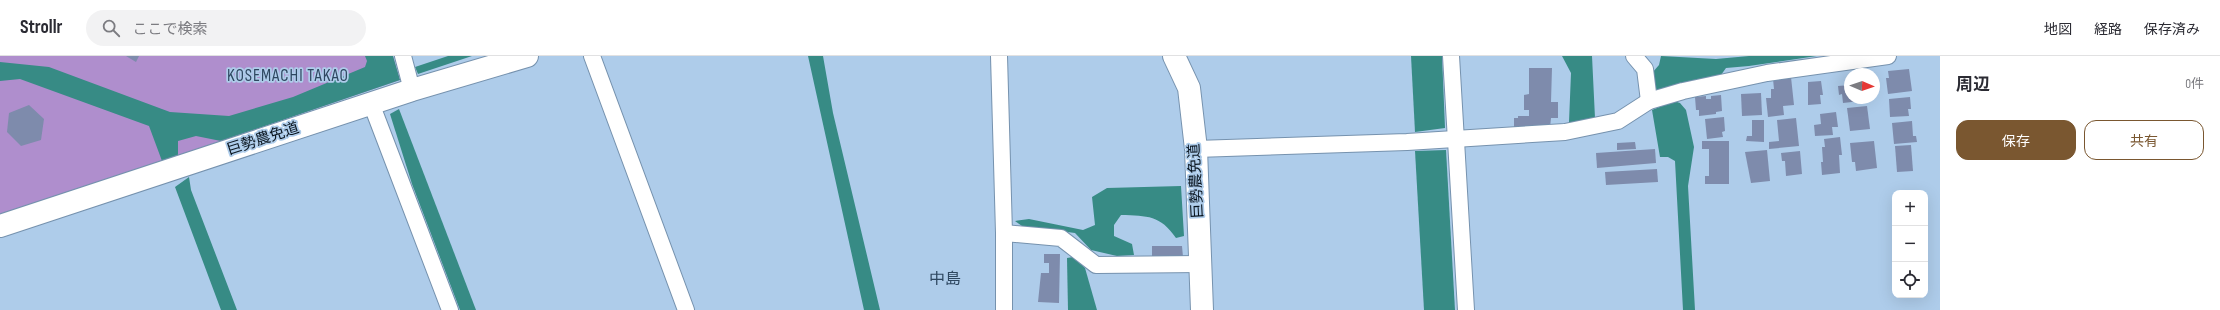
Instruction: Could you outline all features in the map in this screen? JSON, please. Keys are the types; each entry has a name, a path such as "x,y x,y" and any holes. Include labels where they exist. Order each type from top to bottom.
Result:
{"street":[{"path":"403,56 412,90"},
{"name":"巨勢農免道","path":"0,226 371,103 527,56"},
{"path":"592,56 686,310"},
{"path":"999,56 1004,233 1004,310"},
{"name":"巨勢農免道","path":"1174,56 1189,88 1196,149 1202,310"},
{"path":"1451,56 1466,310"},
{"path":"1634,56 1645,69 1649,101"},
{"path":"1196,149 1457,139 1565,132 1618,121 1649,101 1767,73 1888,56"},
{"path":"371,103 450,310"},
{"path":"1004,233 1061,238 1096,265 1200,264"}],"shaded area":[{"path":"0,56 393,56 400,80 0,216"},
{"path":"365,56 393,56 400,80 221,141 196,136 178,141 178,155 162,161 149,126 20,79 0,81 0,62 49,67 170,112 229,116 293,97 365,67 367,61"},
{"path":"448,56 472,56 418,74 415,67"},
{"path":"808,56 823,56 833,113 880,310 864,310"},
{"path":"1411,56 1442,56 1445,128 1415,132"},
{"path":"1562,56 1592,56 1595,118 1577,124 1569,122 1571,73"},
{"path":"1661,56 1716,59 1749,56 1817,56 1726,68 1721,75 1657,92 1652,73 1659,65"},
{"path":"1674,101 1680,103 1686,110 1694,147 1688,186 1695,310 1683,310 1675,161 1668,157 1660,157 1652,110"},
{"path":"399,109 476,310 460,310 412,184 390,114"},
{"path":"1446,150 1455,310 1424,310 1415,151"},
{"path":"189,177 191,190 237,310 221,310 175,187"},
{"path":"1181,186 1184,236 1176,238 1170,230 1153,218 1121,215 1114,225 1114,236 1132,244 1134,255 1117,256 1091,250 1075,233 1022,226 1015,221 1029,219 1083,230 1095,225 1092,197 1107,188"},
{"path":"1073,257 1085,268 1097,310 1068,310 1067,258"}],"building":[{"path":"126,56 139,56 136,62"},
{"path":"1529,68 1552,68 1551,102 1558,102 1558,118 1551,118 1550,128 1514,128 1514,118 1518,118 1518,116 1529,116 1529,110 1524,110 1524,95 1529,94"},
{"path":"1909,69 1912,91 1888,94 1886,78 1889,78 1888,71"},
{"path":"1791,77 1794,105 1783,106 1784,115 1768,117 1766,98 1771,98 1771,89 1774,89 1773,79"},
{"path":"1821,81 1823,95 1820,95 1821,104 1808,105 1808,82"},
{"path":"1838,86 1844,86 1844,103 1842,94 1839,95"},
{"path":"1761,93 1762,115 1742,116 1741,94"},
{"path":"1721,95 1722,111 1716,112 1716,114 1699,116 1699,110 1696,110 1695,97 1706,96 1706,99 1711,99 1711,96"},
{"path":"1910,97 1911,109 1908,109 1909,116 1890,117 1889,99"},
{"path":"29,105 44,119 41,140 21,146 7,132 9,113"},
{"path":"1867,106 1870,129 1850,131 1847,108"},
{"path":"1836,112 1838,127 1832,127 1833,135 1815,136 1814,125 1821,124 1820,114"},
{"path":"1724,117 1725,131 1722,132 1723,137 1707,139 1705,119"},
{"path":"1796,118 1799,146 1769,149 1769,142 1779,141 1777,120"},
{"path":"1752,120 1764,120 1764,142 1746,141 1747,136 1752,136"},
{"path":"1912,121 1913,136 1916,136 1917,142 1894,144 1892,123"},
{"path":"1840,137 1842,155 1839,155 1840,173 1822,175 1821,162 1823,162 1822,147 1825,147 1824,139"},
{"path":"1702,141 1729,141 1729,184 1705,184 1705,176 1709,176 1709,149 1702,149"},
{"path":"1874,141 1877,168 1856,171 1855,162 1852,162 1850,143"},
{"path":"1635,142 1636,149 1617,150 1617,143"},
{"path":"1911,145 1913,171 1897,172 1895,146"},
{"path":"1655,149 1656,163 1597,168 1596,153"},
{"path":"1767,150 1770,181 1751,183 1745,152"},
{"path":"1800,151 1802,174 1786,176 1785,161 1782,161 1781,153"},
{"path":"1657,169 1658,182 1606,185 1605,172"},
{"path":"1152,246 1182,246 1183,257 1152,257"},
{"path":"1044,254 1060,254 1059,303 1038,302 1041,273 1049,273 1049,263 1044,263"}],"district":[{"name":"KOSEMACHI TAKAO","path":"288,76"},
{"name":"中島","path":"945,279"}]}
